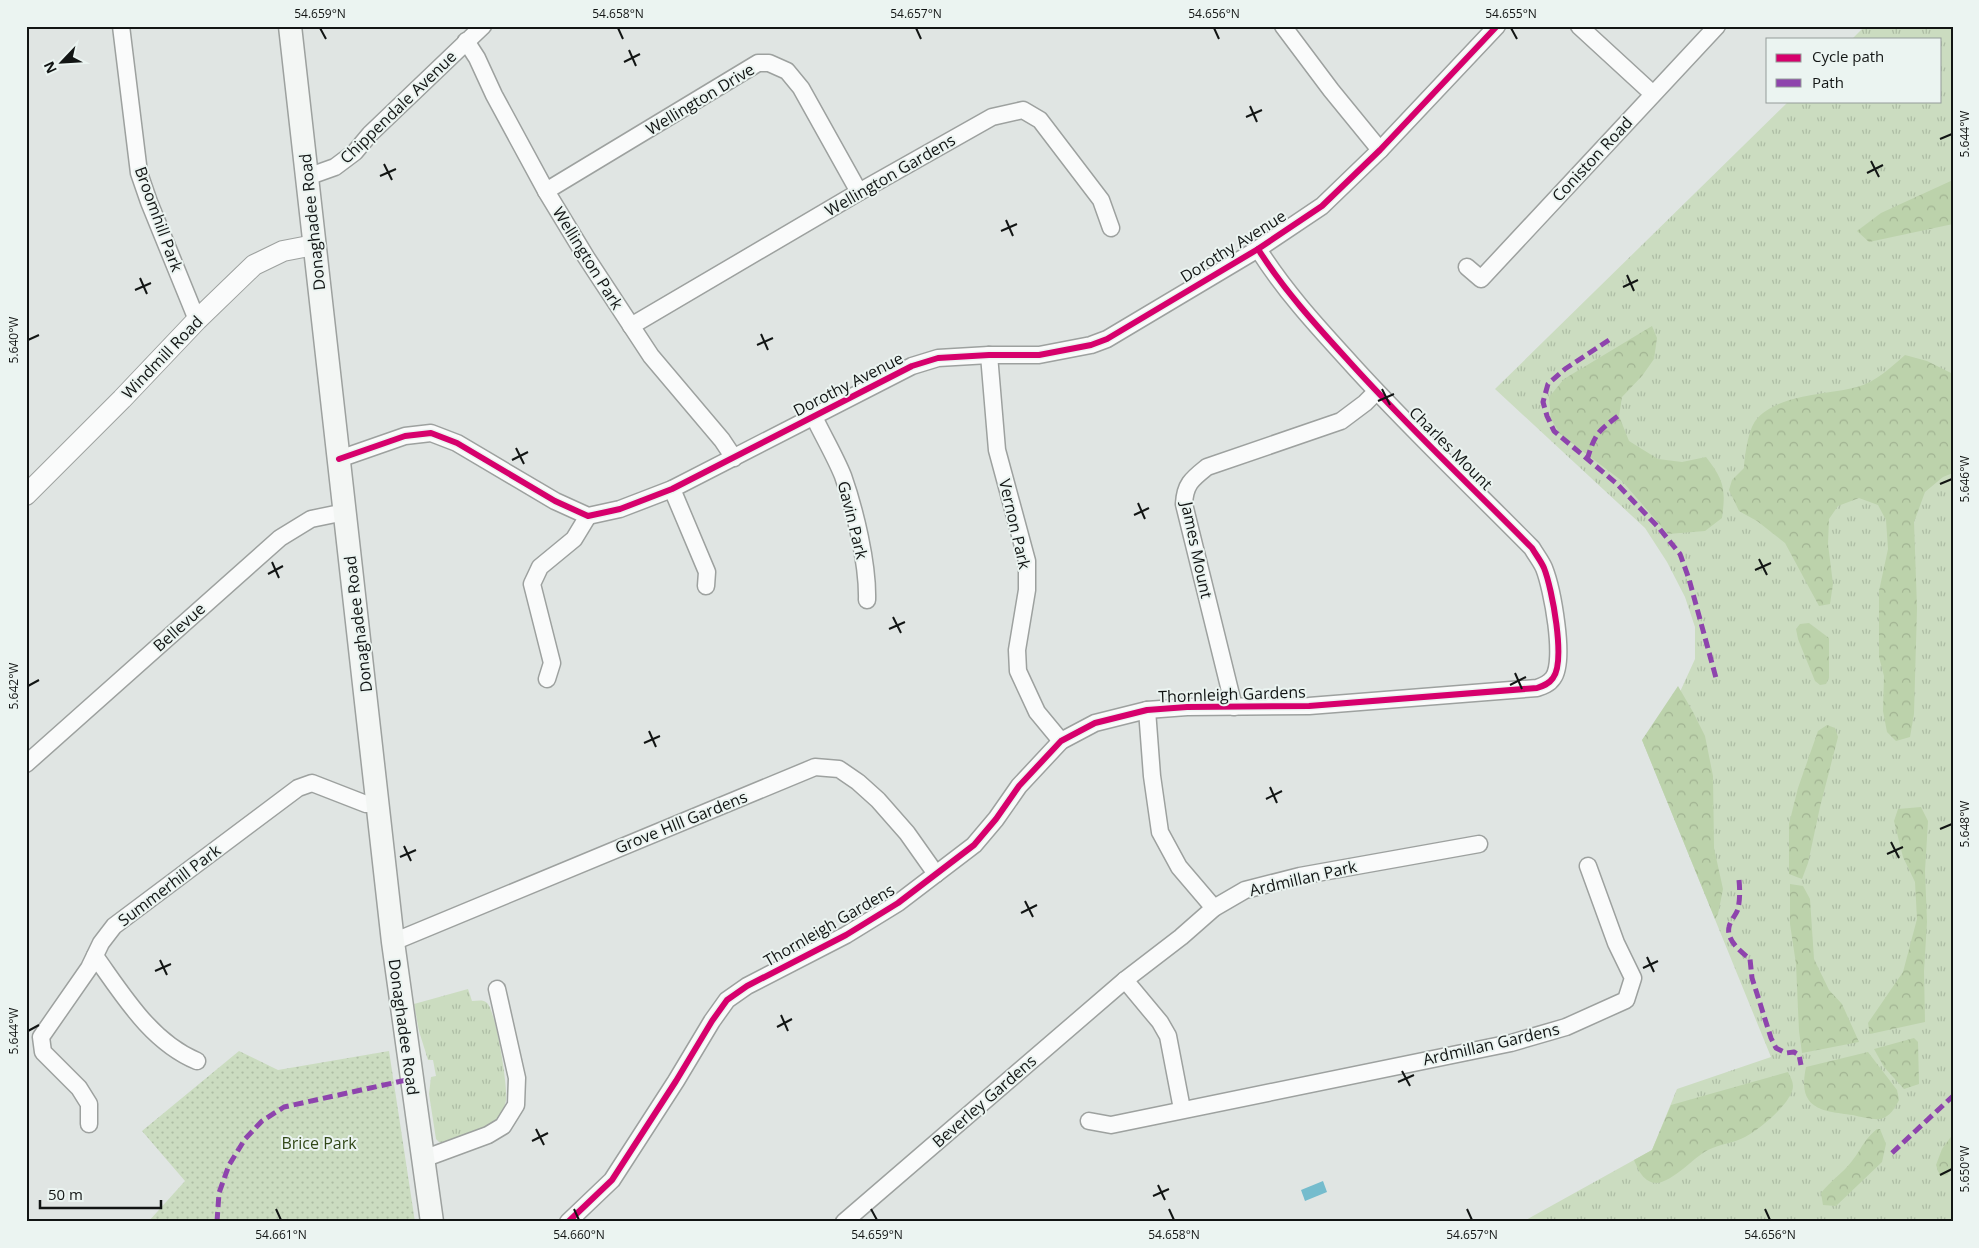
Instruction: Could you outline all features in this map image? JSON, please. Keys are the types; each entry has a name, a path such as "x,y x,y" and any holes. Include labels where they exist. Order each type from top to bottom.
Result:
{"main road":[{"name":"Donaghadee Road","path":"290,26 393,942 432,1222"}],"street":[{"name":"Broomhill Park","path":"122,26 139,173 152,211 197,320"},
{"name":"Dorothy Avenue","path":"588,516 620,509 672,490 912,366 938,358 1039,355 1107,340 1258,249 1322,206 1380,150 1497,26"},
{"path":"1579,26 1653,94"},
{"name":"Coniston Road","path":"1467,267 1481,280 1717,26"},
{"path":"1286,27 1331,90 1380,150"},
{"name":"Chippendale Avenue","path":"307,177 335,167 355,152 370,134 472,32"},
{"name":"Wellington Park","path":"472,32 477,58 494,95 546,191 586,257 651,356 722,440 734,458"},
{"name":"Wellington Drive","path":"546,191 758,63 769,63 787,70 801,88 859,192"},
{"name":"Wellington Gardens","path":"631,326 859,192 992,117 1023,110 1040,120 1101,200 1111,228"},
{"name":"Windmill Road","path":"26,495 122,399 197,320 254,265 283,251 314,245"},
{"name":"Charles Mount","path":"1258,249 1277,280 1376,392 1532,548 1544,568 1551,591 1559,663"},
{"name":"Vernon Park","path":"989,355 997,450 1027,561 1027,590 1017,650 1018,671 1037,712 1060,741"},
{"name":"James Mount","path":"1234,707 1184,504 1185,491 1192,480 1207,467 1341,421 1376,392"},
{"name":"Gavin Park","path":"814,417 842,474 851,501 868,580 868,600"},
{"path":"339,460 405,436 431,433 457,443 555,502 588,516 574,539 540,567 532,584 552,663 547,679"},
{"path":"672,490 707,572 706,586"},
{"name":"Bellevue","path":"26,764 280,538 311,519 344,512"},
{"name":"Thornleigh Gardens","path":"568,1222 612,1180 727,1000 747,986 846,935 898,903 974,845 996,819 1019,786 1060,741 1094,723 1147,710 1187,707 1310,706 1537,688 1553,679 1559,663"},
{"path":"1147,710 1152,776 1160,832 1179,867 1214,908"},
{"name":"Grove HIll Gardens","path":"393,942 815,767 839,769 858,782 878,800 907,833 936,874"},
{"name":"Summerhill Park","path":"89,1124 89,1104 80,1088 43,1052 41,1037 95,956 101,943 114,926 298,788 312,783 366,804 378,804"},
{"name":"Ardmillan Park","path":"1125,980 1181,937 1214,908 1245,890 1300,876 1479,844"},
{"name":"Ardmillan Gardens","path":"1089,1120 1111,1125 1511,1043 1566,1027 1626,1000 1633,978 1616,943 1588,866"},
{"path":"95,956 146,1024 182,1055 197,1061"},
{"path":"1125,980 1160,1022 1168,1036 1182,1109"},
{"name":"Beverley Gardens","path":"847,1221 1125,980"},
{"path":"423,1159 488,1135 503,1126 516,1105 517,1078 497,989"}],"green space":[{"path":"1865,26 1953,26 1953,1222 1522,1222 1652,1150 1677,1089 1771,1057 1642,740 1679,694 1695,659 1695,627 1685,597 1667,562 1645,528 1495,389 1788,102 1942,102 1942,38 1853,38"},
{"path":"1953,180 1953,224 1869,242 1857,231 1881,213"},
{"path":"1652,326 1657,338 1654,359 1642,376 1622,397 1619,416 1629,441 1658,459 1682,462 1706,457 1712,465 1722,485 1724,499 1722,518 1705,531 1668,534 1622,481 1560,434 1551,419 1549,397 1564,379"},
{"path":"1905,355 1927,361 1953,374 1953,473 1943,477 1925,492 1914,522 1917,608 1914,714 1910,737 1896,741 1887,732 1883,711 1884,676 1879,657 1879,591 1888,549 1886,520 1878,505 1859,498 1838,506 1829,519 1828,544 1833,584 1830,604 1819,606 1785,543 1757,521 1739,511 1729,490 1732,480 1744,468 1747,443 1753,424 1765,411 1789,400 1864,385 1882,374"},
{"path":"1809,623 1829,638 1829,678 1826,684 1820,685 1815,681 1798,639 1796,629 1800,624"},
{"path":"1678,686 1705,736 1713,776 1714,848 1723,889 1718,914 1715,919 1642,740"},
{"path":"1827,725 1835,728 1838,737 1808,863 1802,879 1789,874 1789,824 1798,788 1818,731"},
{"path":"1921,807 1928,821 1925,871 1927,922 1924,971 1925,1022 1870,1034 1868,1023 1903,972 1917,919 1915,882 1903,857 1894,821 1898,809"},
{"path":"1790,884 1803,886 1810,899 1814,959 1829,990 1842,1004 1859,1042 1802,1053 1799,1031 1796,964 1790,924"},
{"path":"468,989 472,1001 480,1000 487,1003 494,1020 501,1050 506,1100 502,1113 494,1124 478,1132 444,1143 436,1139 429,1094 431,1077 436,1076 433,1060 428,1060 419,1031 414,1004"},
{"path":"1914,1038 1918,1042 1919,1084 1904,1089 1884,1067 1874,1049"},
{"name":"Brice Park","path":"239,1051 278,1070 389,1051 415,1222 148,1222 185,1181 142,1131"},
{"path":"1868,1052 1897,1090 1899,1100 1894,1109 1884,1118 1874,1119 1831,1112 1814,1105 1808,1100 1804,1081 1806,1067"},
{"path":"1788,1072 1792,1080 1792,1092 1774,1115 1751,1133 1741,1139 1708,1150 1677,1174 1663,1181 1657,1183 1648,1181 1640,1172 1634,1160 1652,1150 1671,1105"},
{"path":"1877,1129 1880,1129 1886,1144 1882,1162 1836,1206 1823,1205 1821,1193 1856,1156 1865,1141"},
{"path":"1953,1134 1953,1167 1947,1175 1940,1176 1936,1165 1942,1149"}],"water":[{"path":"1323,1181 1327,1192 1305,1201 1301,1190"}],"marked path":[{"path":"1609,340 1565,369 1548,384 1543,402 1547,416 1554,431 1616,483 1659,528 1680,554 1689,579 1716,678"},
{"path":"1587,460 1592,444 1598,434 1618,416"},
{"path":"1739,880 1739,905 1730,925 1730,936 1735,945 1750,959 1752,978 1776,1048 1786,1053 1794,1052 1799,1055 1801,1065"},
{"path":"217,1222 219,1193 229,1165 245,1139 262,1121 284,1107 411,1079"},
{"path":"1892,1153 1953,1096"}],"cycle path":[{"path":"339,459 405,436 431,433 457,443 555,501 588,516 620,509 672,489 912,366 938,358 1039,355 1091,345 1107,339 1258,249 1322,206 1380,150 1497,26"},
{"path":"568,1222 612,1180 727,1000 747,986 846,935 898,903 974,845 996,819 1019,786 1061,741 1095,723 1147,710 1187,707 1309,706 1537,688 1544,686 1553,678 1557,669 1558,656 1554,607 1544,568 1532,548 1368,383 1300,306 1258,249"}]}
